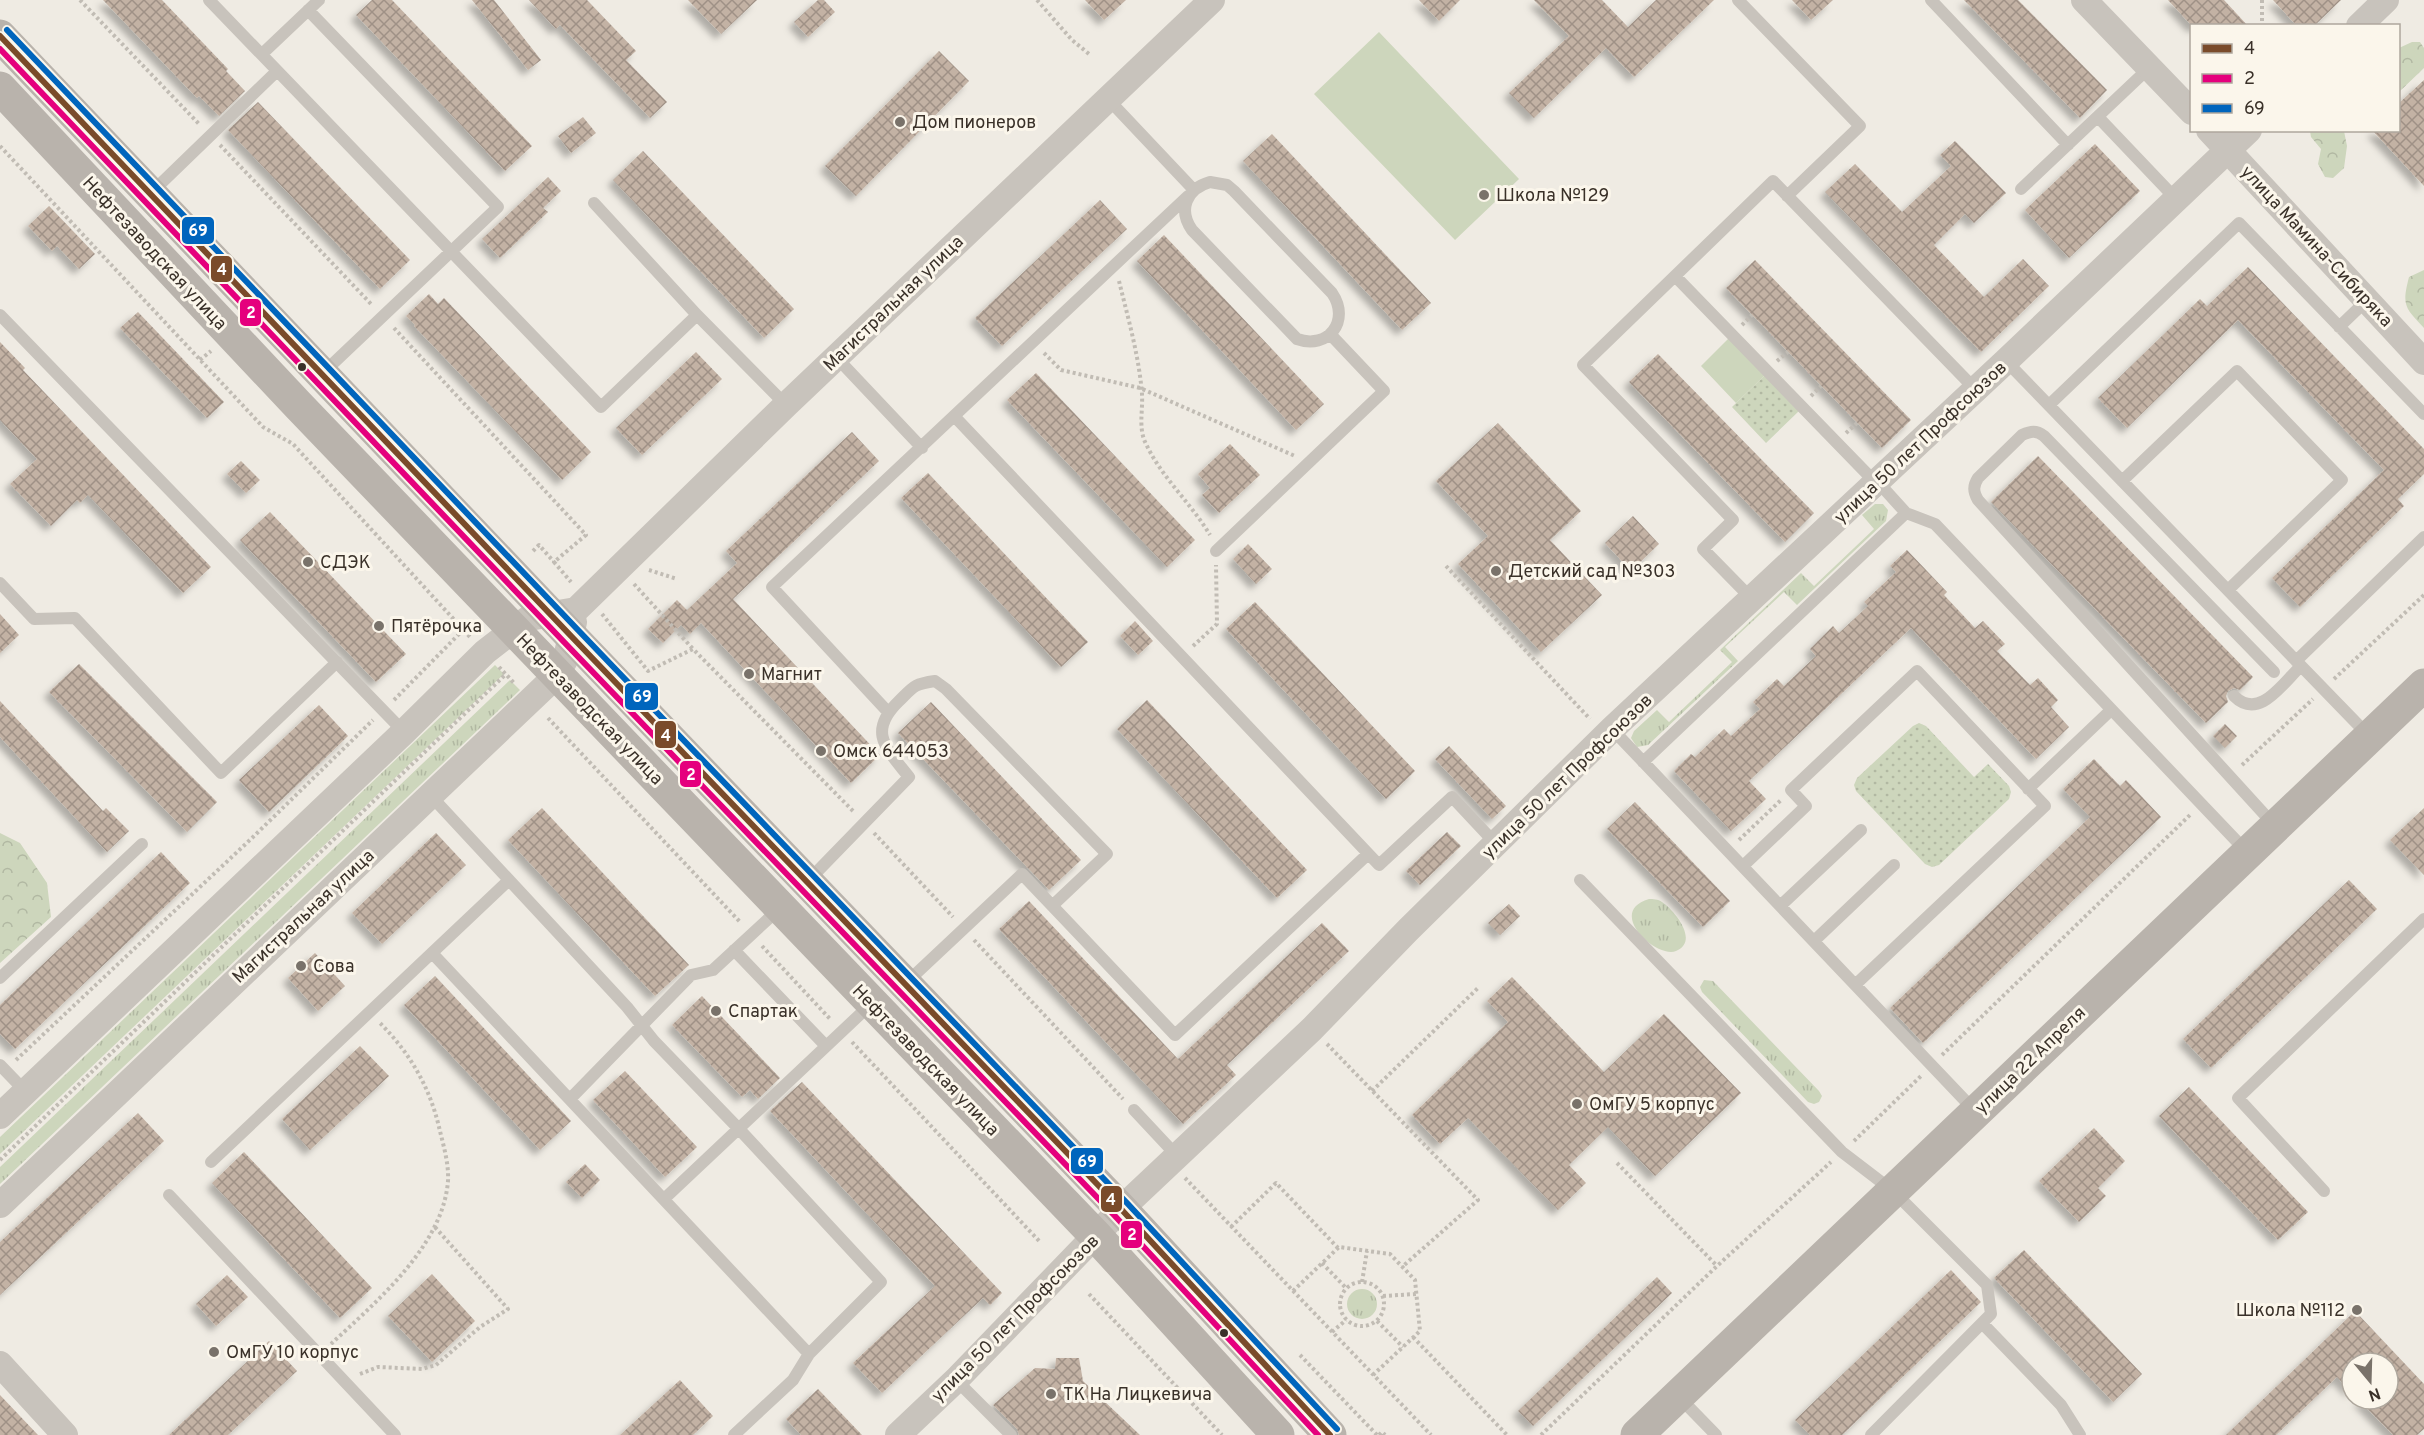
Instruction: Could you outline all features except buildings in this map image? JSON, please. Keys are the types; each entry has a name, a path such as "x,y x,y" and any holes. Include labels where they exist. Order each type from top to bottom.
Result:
{"main road":[{"name":"Нефтезаводская улица","path":"0,36 322,374 566,620 807,882 1121,1209 1330,1435"},
{"name":"Нефтезаводская улица","path":"0,88 298,405 1096,1236 1278,1435"},
{"name":"улица 22 Апреля","path":"1637,1435 2424,685"}],"street":[{"path":"2084,0 2190,110"},
{"path":"2361,24 2386,0"},
{"name":"Магистральная улица","path":"0,1205 557,675 566,658 566,620 786,405 1108,99 1202,3"},
{"name":"улица Мамина-Сибиряка","path":"2211,132 2424,362"},
{"name":"улица 50 лет Профсоюзов","path":"898,1435 956,1380 1121,1209 1312,1029 1496,844 1603,726 1752,599 2007,362 2247,132"},
{"path":"0,1116 404,732 485,652 513,628 529,618 566,620"},
{"path":"0,1364 64,1435"}],"lane":[{"path":"209,0 601,407 697,315"},
{"path":"262,54 318,0"},
{"path":"1738,0 1860,126 1787,196"},
{"path":"1931,0 2068,145"},
{"path":"308,10 498,207 322,374"},
{"path":"2021,189 2149,68"},
{"path":"150,194 278,71"},
{"path":"1108,99 1191,193"},
{"path":"2098,117 2177,200"},
{"path":"1752,599 1703,549 1733,520 1583,365 1773,181 1976,390"},
{"path":"888,712 771,587 922,448 1191,193 1210,182 1227,185 1332,293 1339,309 1336,327 1330,334 1314,342 1296,339 1289,333 1192,230 1185,214 1191,193"},
{"path":"594,203 697,315 786,405"},
{"path":"2049,405 2239,223 2424,414"},
{"path":"1675,276 1906,513 1935,524 2248,853"},
{"path":"2339,327 2366,301"},
{"path":"0,315 404,732"},
{"path":"1216,551 1384,391 1330,334"},
{"path":"836,357 922,448"},
{"path":"2007,362 2370,737"},
{"path":"2122,481 2237,371 2245,379 2342,480 2228,590"},
{"path":"955,417 1379,866 1452,797 1496,844"},
{"path":"2274,672 2037,431 2022,435 1978,478 1974,485 1974,493 1978,500 2276,826"},
{"path":"1643,762 1906,513"},
{"path":"2234,696 2248,706 2262,704 2298,663 2424,537"},
{"path":"0,583 34,619 75,618 221,773 337,662"},
{"path":"1743,866 1806,806 1791,790 1917,671 2045,806 1856,985"},
{"path":"807,882 909,777 886,748 881,728 888,712 916,684 935,681 946,688 1107,854 1052,906"},
{"path":"2028,789 2111,710"},
{"path":"1603,726 1643,762 1976,1112"},
{"path":"431,796 627,1007 641,1026 881,1282 809,1354 793,1380 734,1435"},
{"path":"1780,906 1861,830"},
{"path":"0,978 142,844"},
{"path":"905,984 1022,874 1175,1035 1368,854"},
{"path":"1814,941 1894,865"},
{"path":"211,1162 509,880"},
{"path":"1580,880 1842,1152 1893,1191 1987,1286 1991,1314 1871,1435"},
{"path":"570,1099 691,975 713,970 781,907"},
{"path":"2324,1191 2238,1098 2422,926"},
{"path":"734,950 826,1046"},
{"path":"433,954 809,1354"},
{"path":"664,1199 872,1003"},
{"path":"3,1067 26,1092"},
{"path":"1134,1110 1173,1159"},
{"path":"169,1195 395,1435"},
{"path":"1982,1323 2061,1405 2080,1435"},
{"path":"956,1380 1011,1435"},
{"path":"1678,1396 1716,1435"}],"path":[{"path":"80,0 383,316 586,534 554,562"},
{"path":"1037,0 1072,40 1089,54"},
{"path":"2262,0 2262,24"},
{"path":"0,146 262,427 293,444 470,637"},
{"path":"1115,266 1130,323 1140,388 1140,426 1145,442 1159,466 1210,533 1216,551 1217,624 1181,657"},
{"path":"1030,346 1042,352 1061,370 1140,388 1310,462"},
{"path":"533,550 539,545 571,582"},
{"path":"1446,566 1603,726"},
{"path":"626,591 650,569 677,579"},
{"path":"634,584 693,649"},
{"path":"2229,777 2424,595"},
{"path":"602,615 610,607"},
{"path":"3,1067 261,830 463,630"},
{"path":"493,660 522,691"},
{"path":"0,1160 506,674"},
{"path":"548,718 1041,1243"},
{"path":"1540,1435 1717,1266 1842,1152 2201,804"},
{"path":"1372,1091 1479,987"},
{"path":"320,1355 396,1279 425,1245 434,1226 448,1181 446,1157 435,1112 412,1060 394,1037 370,1013"},
{"path":"1333,1050 1478,1200 1402,1267"},
{"path":"1173,1159 1231,1227 1431,1435"},
{"path":"1617,1163 1717,1266"},
{"path":"1231,1227 1276,1183 1338,1248 1390,1254 1415,1280 1420,1330 1373,1375"},
{"path":"348,1385 362,1372 378,1367 422,1369 436,1365 480,1327 508,1309 434,1226"},
{"path":"1293,1291 1338,1248"},
{"path":"1362,1282 1367,1251"},
{"path":"1322,1263 1346,1288"},
{"path":"1362,1282 1378,1289 1383,1296 1384,1305 1377,1321 1361,1327 1346,1320 1339,1304 1346,1288 1353,1283 1362,1282"},
{"path":"1089,1294 1222,1435"},
{"path":"1383,1296 1416,1294"},
{"path":"1332,1332 1346,1320"},
{"path":"1377,1321 1403,1347"},
{"path":"1413,1337 1507,1435"},
{"path":"1300,1355 1378,1435 1382,1432 1385,1435"}],"green space":[{"path":"1379,32 1519,179 1455,240 1314,94"},
{"path":"2412,42 2420,42 2424,48 2424,68 2400,91 2400,48"},
{"path":"2310,132 2344,132 2347,146 2344,168 2333,178 2325,177 2318,164 2321,149 2311,137"},
{"path":"2424,270 2424,328 2412,315 2405,300 2409,277"},
{"path":"1729,338 1765,375 1736,403 1701,366"},
{"path":"1765,375 1799,411 1766,443 1732,407"},
{"path":"1875,504 1883,504 1888,510 1886,521 1797,605 1784,592 1725,647 1738,661 1648,745 1637,747 1631,738 1634,731 1657,710 1669,722 1732,662 1720,650 1801,573 1814,586 1874,529 1862,515"},
{"path":"495,665 504,674 0,1154 0,1137"},
{"path":"510,680 520,690 0,1184 0,1167"},
{"path":"1919,723 1926,726 1974,777 1988,764 2009,786 2011,792 2009,799 1939,865 1932,867 1925,864 1856,791 1854,785 1857,778"},
{"path":"0,833 20,843 47,883 51,917 0,963"},
{"path":"1649,899 1659,900 1678,918 1686,940 1683,946 1676,951 1668,952 1658,948 1639,933 1633,923 1632,914 1637,905"},
{"path":"1704,980 1713,981 1819,1091 1822,1096 1819,1102 1814,1104 1808,1102 1702,992 1700,987"},
{"path":"1362,1289 1373,1293 1377,1304 1373,1315 1362,1319 1351,1315 1347,1304 1351,1293"}],"transit line":[{"name":"69","path":"7,30 1127,1203 1337,1429"},
{"name":"4","path":"0,36 1121,1209 1330,1435"},
{"name":"2","path":"0,49 564,642 1114,1215 1318,1435"}],"place":[{"name":"Дом пионеров","path":"900,122"},
{"name":"Школа №129","path":"1484,195"},
{"name":"СДЭК","path":"308,562"},
{"name":"Детский сад №303","path":"1496,571"},
{"name":"Пятёрочка","path":"379,626"},
{"name":"Магнит","path":"749,674"},
{"name":"Омск 644053","path":"821,751"},
{"name":"Сова","path":"301,966"},
{"name":"Спартак","path":"716,1011"},
{"name":"ОмГУ 5 корпус","path":"1577,1104"},
{"name":"Школа №112","path":"2357,1310"},
{"name":"ОмГУ 10 корпус","path":"214,1352"},
{"name":"ТК На Лицкевича","path":"1051,1394"}]}
